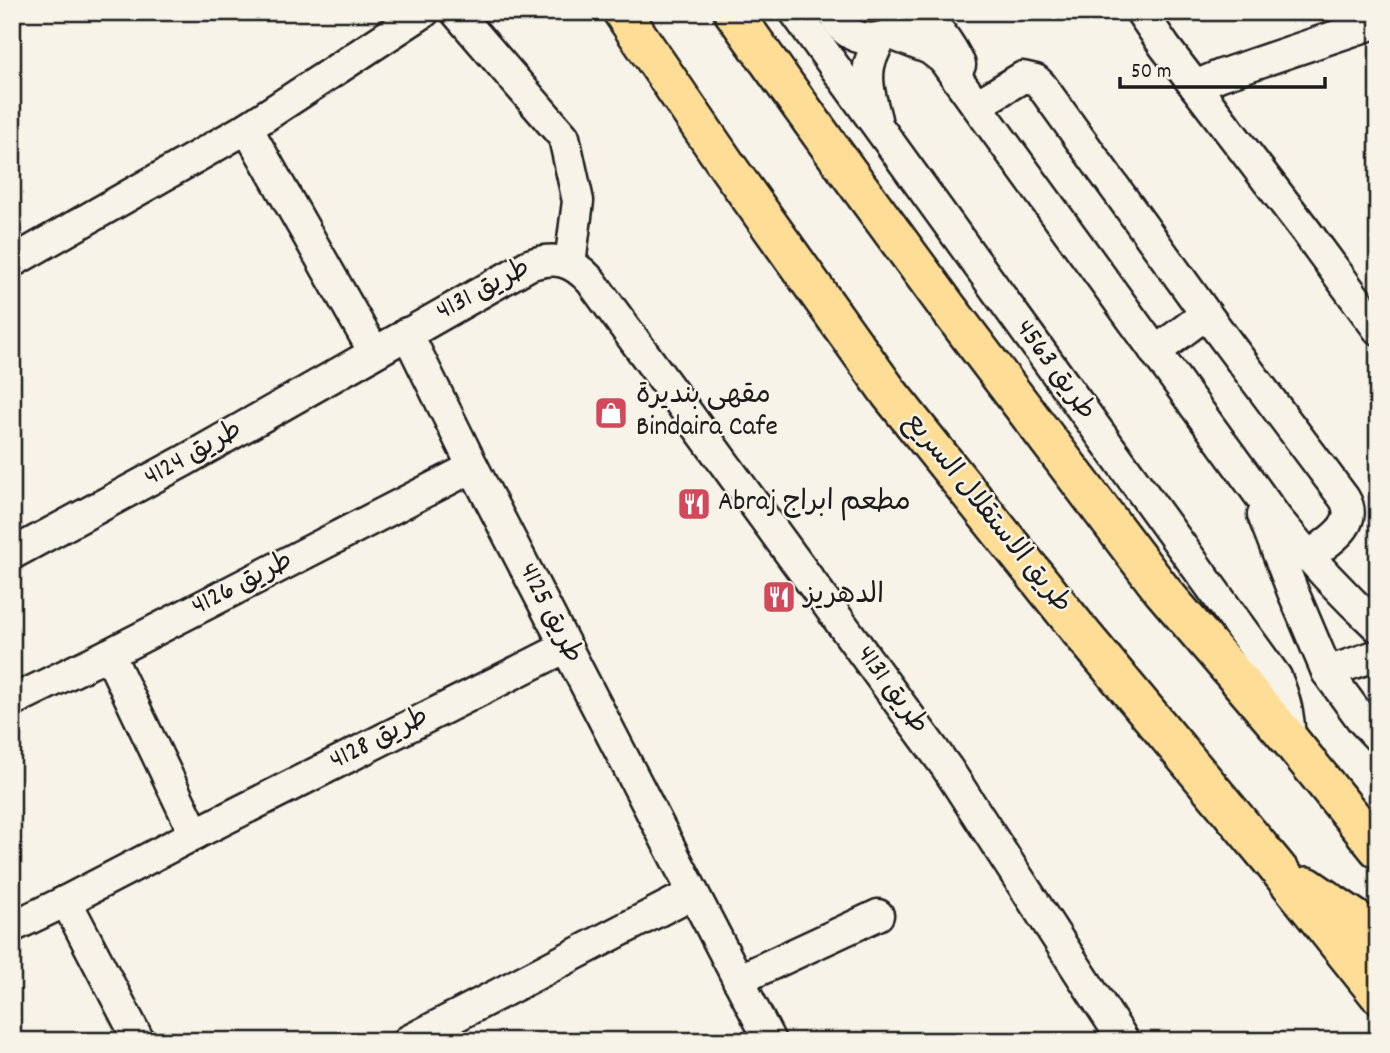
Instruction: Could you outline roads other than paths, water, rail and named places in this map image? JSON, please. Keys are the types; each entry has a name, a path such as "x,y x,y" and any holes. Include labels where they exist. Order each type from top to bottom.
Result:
{"main road":[{"name":"طريق الاستقلال السريع","path":"622,12 728,167 890,394 1079,630 1274,864 1378,994"},
{"path":"733,12 940,297 1153,578 1378,849"},
{"path":"1274,864 1363,924 1378,940"}],"street":[{"path":"12,262 247,128 424,12"},
{"path":"457,12 564,137 578,201 570,264"},
{"name":"طريق 4563","path":"795,12 1276,677 1289,718 1290,740"},
{"path":"833,12 847,31 857,36 869,39 893,28"},
{"path":"919,12 951,47 986,116"},
{"path":"1140,12 1378,329"},
{"path":"1195,86 1378,22"},
{"path":"879,130 868,73 870,61 893,28"},
{"path":"893,28 943,59 1277,519 1308,557 1378,627"},
{"path":"986,116 1017,79 1023,77 1036,80 1348,505 1350,512 1345,527 1308,557"},
{"path":"247,128 374,352"},
{"name":"طريق 4131","path":"374,352 529,265 556,260 582,271 947,768 1124,1041"},
{"path":"1156,352 1206,314"},
{"name":"طريق 4125","path":"407,333 473,467 770,1041"},
{"name":"طريق 4124","path":"12,554 184,461 374,352"},
{"name":"طريق 4126","path":"12,701 473,467"},
{"path":"1248,479 1327,672 1378,737"},
{"name":"طريق 4128","path":"12,927 566,647"},
{"path":"109,654 195,834"},
{"path":"1327,672 1378,655"},
{"path":"408,1041 445,1033 693,893"},
{"path":"66,901 139,1041"},
{"path":"738,980 878,915"}],"place":[{"name":"مقهى بنديرة Bindaira Cafe","path":"611,413"},
{"name":"Abraj مطعم ابراج","path":"694,504"},
{"name":"الدهريز","path":"779,597"}]}
